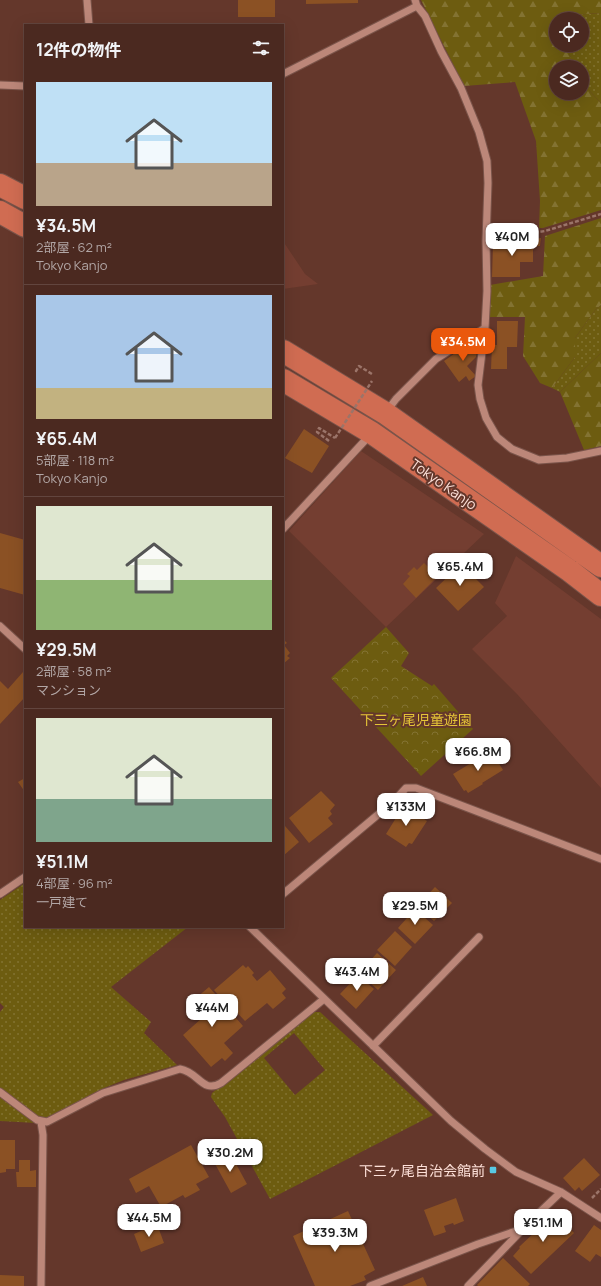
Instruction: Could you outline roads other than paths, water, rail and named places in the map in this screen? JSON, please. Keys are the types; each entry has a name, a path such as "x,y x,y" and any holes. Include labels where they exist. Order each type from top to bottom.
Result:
{"highway":[{"path":"0,185 24,197"},
{"path":"0,212 24,225"},
{"name":"Tokyo Kanjo","path":"284,352 386,413 601,566"},
{"name":"Tokyo Kanjo","path":"284,381 372,433 570,571 601,595"}],"street":[{"path":"87,0 89,24"},
{"path":"284,73 416,3 425,16 441,51 461,88 479,132 487,161 487,292 478,385 480,399 486,418 497,437 512,448 539,460 568,458 601,451"},
{"path":"0,85 24,86"},
{"path":"386,413 396,399 436,358 484,328"},
{"path":"284,528 372,433"},
{"path":"0,626 24,648"},
{"path":"284,893 393,802 406,788 416,788 601,859"},
{"path":"0,894 24,878"},
{"path":"251,928 451,1122 516,1172 561,1192 601,1218"},
{"path":"373,1046 479,937"},
{"path":"0,1092 37,1120 47,1122 103,1093 180,1069 191,1073 207,1086 214,1087 221,1083 324,999"},
{"path":"41,1122 41,1286"},
{"path":"468,1286 522,1229 561,1192"},
{"path":"370,1286 471,1246 522,1229"}],"place":[{"name":"下三ヶ尾自治会館前","path":"493,1170"}],"park label":[{"name":"下三ヶ尾児童遊園","path":"416,719"}]}
